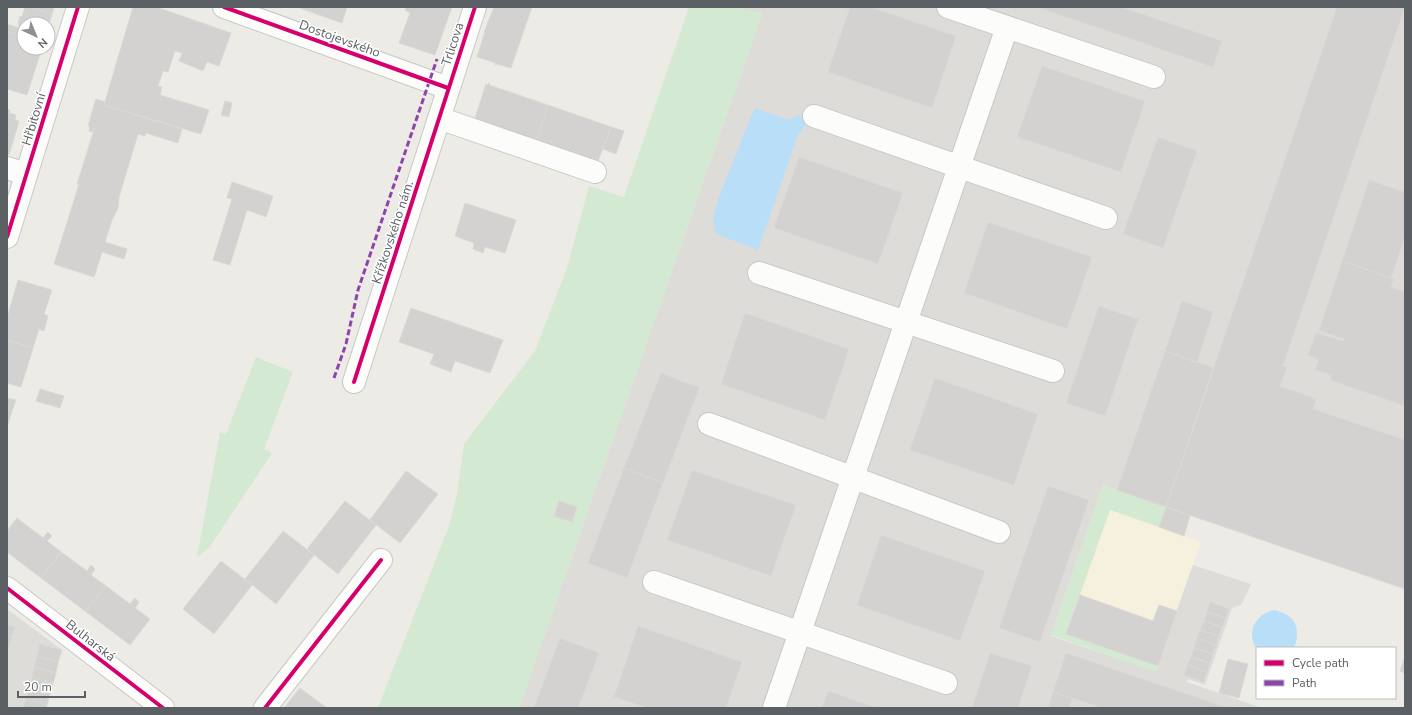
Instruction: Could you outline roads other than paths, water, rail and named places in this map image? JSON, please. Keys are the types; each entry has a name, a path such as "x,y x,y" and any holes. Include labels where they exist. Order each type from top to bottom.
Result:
{"street":[{"name":"Hřbitovní","path":"7,238 17,171 78,7"},
{"name":"Dostojevského","path":"224,7 448,88"},
{"name":"Trlicova","path":"448,88 475,7"},
{"path":"948,7 1154,77"},
{"path":"774,708 1007,27"},
{"name":"Křížkovského nám.","path":"354,382 448,88"},
{"path":"814,116 1106,218"},
{"path":"439,118 594,172"},
{"path":"759,273 1053,371"},
{"path":"709,424 999,532"},
{"path":"265,708 381,560"},
{"path":"654,582 946,683"},
{"name":"Bulharská","path":"7,588 163,708"}],"water":[{"path":"759,108 760,110 790,120 797,115 810,119 798,135 758,250 716,234 713,217 719,197 752,114 755,109"},
{"path":"1274,610 1287,615 1293,620 1297,628 1297,639 1294,647 1256,647 1252,637 1252,630 1258,619"}]}
